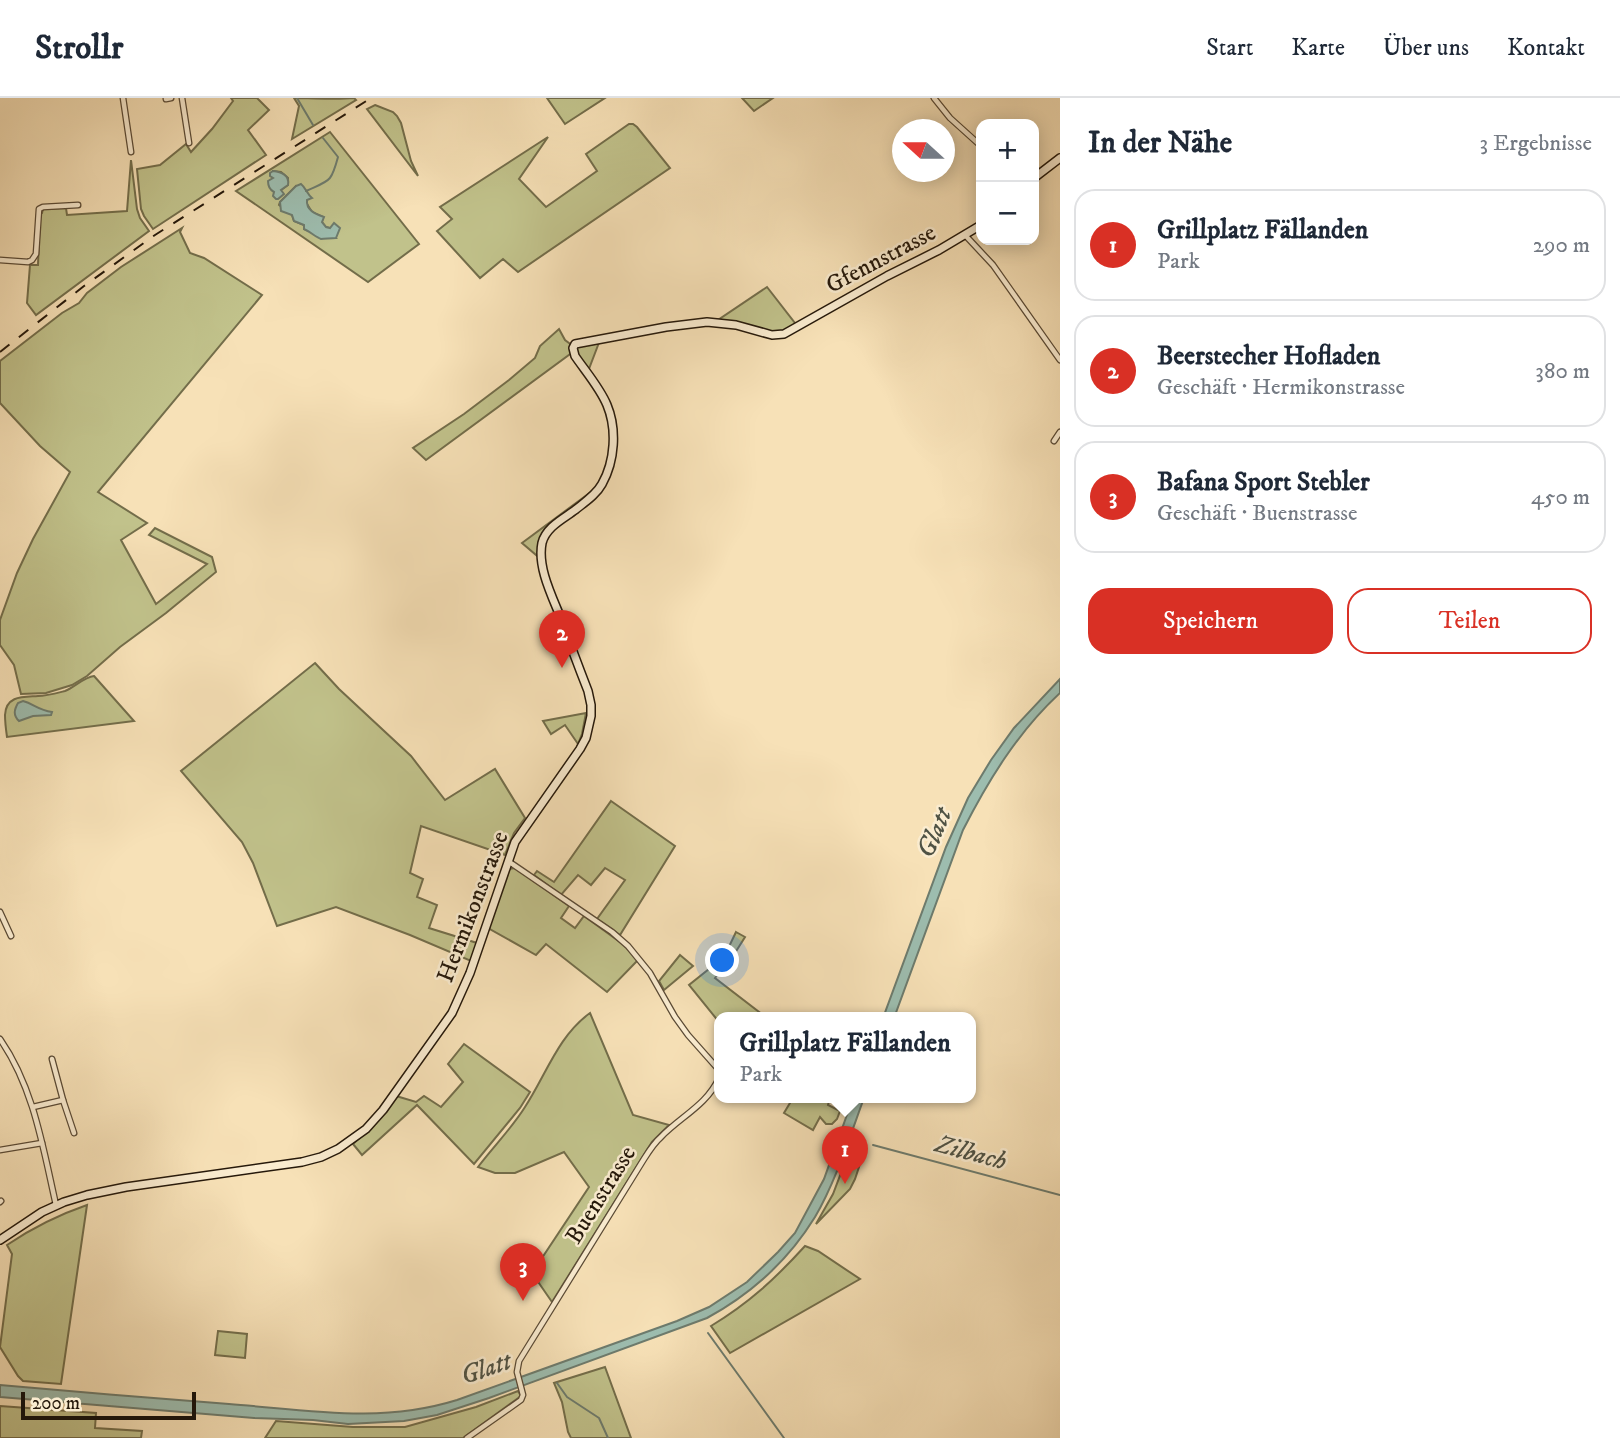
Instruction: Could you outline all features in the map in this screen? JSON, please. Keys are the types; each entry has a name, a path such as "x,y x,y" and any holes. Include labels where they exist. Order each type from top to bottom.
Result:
{"street":[{"path":"123,98 131,152"},
{"path":"182,98 189,143"},
{"path":"934,98 950,118 976,141"},
{"path":"1039,174 1060,158"},
{"path":"0,260 32,260 36,254 39,209 78,205"},
{"name":"Gfennstrasse","path":"573,346 580,342 698,323 725,323 777,335 784,334 976,228"},
{"path":"965,235 993,265 1060,360"},
{"name":"Hermikonstrasse","path":"0,1240 30,1219 56,1206 101,1191 311,1160 338,1149 356,1137 383,1110 446,1023 470,973 518,837 580,749 589,727 591,705 588,691 546,577 541,552 547,532 587,501 603,483 611,458 613,436 610,414 603,397 575,356 573,346"},
{"path":"1054,441 1060,432"},
{"path":"508,861 612,932 628,946 650,973 688,1035 714,1063"},
{"path":"0,912 11,936"},
{"path":"0,1039 21,1076 33,1107 56,1206"},
{"path":"52,1059 74,1133"},
{"name":"Buenstrasse","path":"467,1438 520,1400 523,1395 516,1370 519,1361 649,1151 668,1129 696,1107 714,1087"},
{"path":"33,1107 63,1100"},
{"path":"0,1150 42,1143"}],"green space":[{"path":"231,98 257,98 269,110 248,130 266,155 153,229 141,209 137,169 160,165 186,144 191,152 233,101"},
{"path":"294,98 356,100 292,139 299,106"},
{"path":"547,98 605,98 565,124"},
{"path":"742,98 773,98 754,111"},
{"path":"375,105 397,116 418,176 367,109"},
{"path":"629,124 637,127 670,168 518,272 503,259 480,278 437,231 452,219 440,207 548,137 519,179 546,207 597,171 586,154"},
{"path":"330,132 419,244 368,282 236,191","holes":["273,171 281,172 288,178 288,185 281,190 272,179","296,186 307,199 312,212 323,217 322,222 336,238 321,238 304,229 304,225 294,221 292,215 279,205"]},
{"path":"131,160 137,209 149,231 36,315 27,303 30,265 38,265 40,214 43,209 66,208 67,215 127,211"},
{"path":"182,228 180,232 190,253 204,258 262,295 98,492 147,523 121,540 156,604 207,564 149,535 155,528 212,557 216,572 87,676 72,685 46,693 21,694 14,665 0,645 0,620 33,539 70,472 40,446 0,403 0,361 79,303 87,293 121,267"},
{"path":"767,287 798,327 784,334 715,322"},
{"path":"559,329 565,340 573,346 600,340 587,374 573,352 426,460 413,448 509,380 535,358 540,346"},
{"path":"603,483 547,532 542,560 522,543"},
{"path":"315,663 411,756 445,800 495,769 525,818 514,833 505,855 421,826 410,873 423,879 417,897 437,905 429,928 477,943 471,961 336,907 277,926 242,842 181,771"},
{"path":"94,676 134,721 7,737 5,715 12,700 65,691"},
{"path":"586,713 578,744 565,725 551,734 543,721"},
{"path":"611,801 675,846 620,935 597,919 625,880 605,868 591,885 578,875 561,895 534,875 537,871 554,882"},
{"path":"515,868 569,906 561,918 575,928 584,916 624,945 638,960 607,992 546,944 536,955 488,928 509,869"},
{"path":"736,932 745,937 715,978 759,1012 714,1012 714,1016 689,985 726,953"},
{"path":"680,955 693,966 664,990 659,981"},
{"path":"590,1013 633,1115 669,1125 652,1142 552,1302 532,1273 589,1187 564,1152 515,1173 495,1173 478,1167 520,1115 569,1033"},
{"path":"464,1044 530,1092 474,1164 417,1105 362,1155 353,1144 372,1126 396,1096 416,1102 424,1096 441,1107 463,1082 448,1064"},
{"path":"790,1103 829,1103 840,1111 832,1124 826,1124 820,1117 813,1130 784,1113"},
{"path":"852,1144 865,1149 855,1179 850,1189 816,1224 833,1194"},
{"path":"87,1205 61,1384 23,1381 0,1347 12,1254 7,1245 46,1222"},
{"path":"805,1246 818,1251 860,1279 730,1353 711,1326 761,1290"},
{"path":"218,1331 247,1334 245,1358 215,1355"},
{"path":"605,1367 631,1438 571,1438 554,1383"},
{"path":"518,1391 521,1396 463,1438 265,1438 276,1421 353,1427 405,1427 476,1407"},
{"path":"0,1406 96,1413 95,1428 142,1431 141,1438 0,1438"}],"shaded area":[{"path":"273,171 288,179 288,185 281,190 284,194 278,199 273,196 274,192 268,185 268,181 273,178 270,173"},
{"path":"301,184 312,198 307,200 310,209 324,217 322,222 326,227 330,228 334,223 340,228 336,238 321,239 304,229 304,225 294,221 292,215 281,211 280,202"},
{"name":"Glatt","path":"1060,679 1060,693 1018,740 983,793 963,830 896,1012 885,1012 946,847 968,798 1014,728"},
{"path":"23,701 52,712 51,715 33,716 19,721 15,710 18,703"},
{"name":"Glatt","path":"851,1103 862,1103 842,1159 815,1217 781,1262 739,1298 707,1318 437,1415 404,1421 348,1424 0,1397 0,1385 343,1413 400,1412 457,1400 709,1307 747,1282 778,1252 795,1233 824,1179"}],"waterway":[{"path":"297,98 313,125"},
{"path":"306,191 328,180 336,165 338,157 323,138"},
{"name":"Zilbach","path":"873,1145 1060,1195"},
{"path":"708,1333 784,1438"},
{"path":"557,1383 567,1397 599,1418 608,1438"}],"railway":[{"path":"0,352 155,235 371,98"}],"place":[{"name":"Beerstecher Hofladen","path":"562,668"},
{"name":"Grillplatz Fällanden","path":"845,1184"},
{"name":"Bafana Sport Stebler","path":"523,1301"}]}
